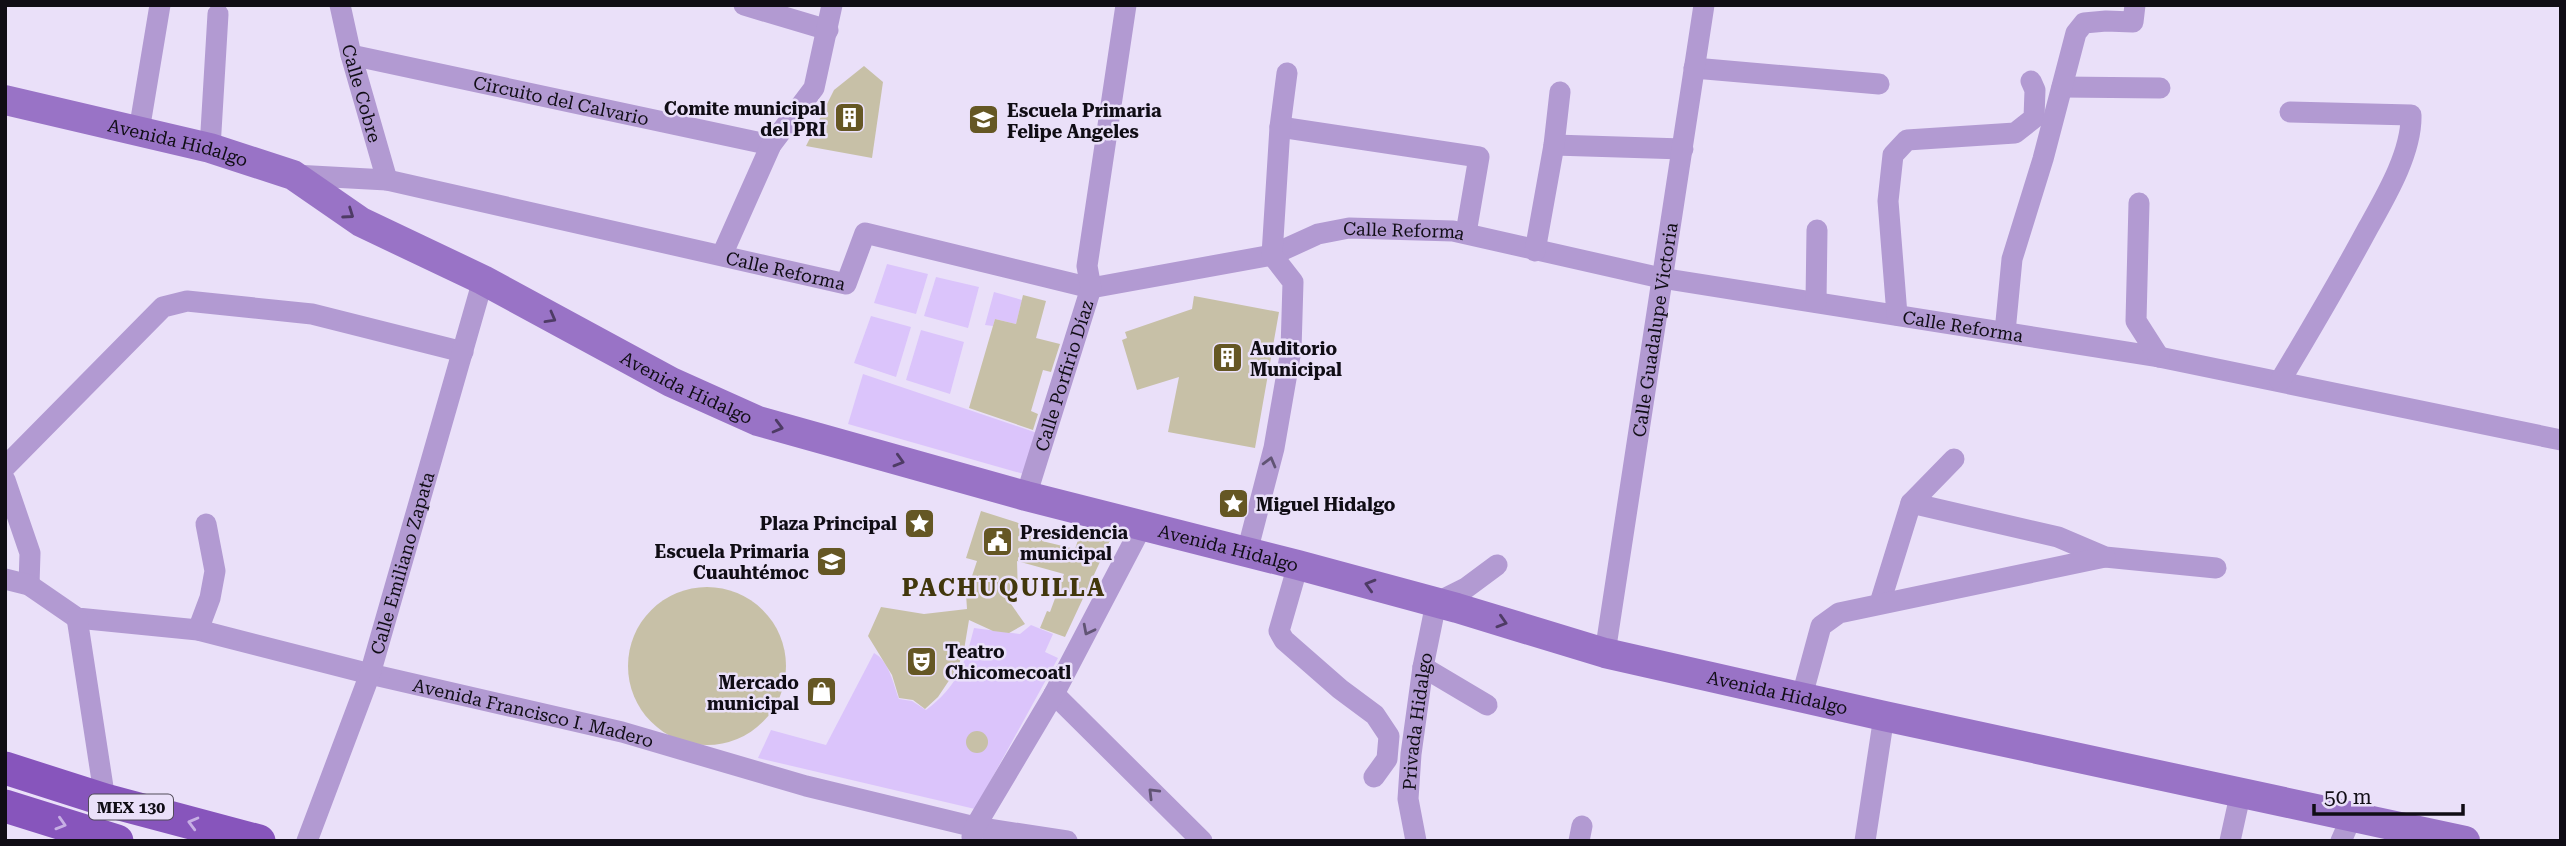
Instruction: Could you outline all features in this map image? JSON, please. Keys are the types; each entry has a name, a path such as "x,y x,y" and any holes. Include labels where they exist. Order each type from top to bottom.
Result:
{"main road":[{"name":"MEX 130","path":"5,768 105,800 259,841"},
{"name":"MEX 130","path":"5,806 117,841"}],"street":[{"path":"139,131 160,5"},
{"name":"Calle Cobre","path":"340,5 351,55 387,180"},
{"path":"744,5 828,30"},
{"path":"722,255 771,145 814,88 832,5"},
{"name":"Calle Porfirio Díaz","path":"1026,496 1091,288 1087,266 1126,5"},
{"name":"Calle Guadalupe Victoria","path":"1605,653 1704,5"},
{"path":"2005,332 2012,260 2076,33 2084,23 2106,20 2133,22 2135,5"},
{"path":"210,148 218,14"},
{"name":"Circuito del Calvario","path":"351,55 771,145"},
{"path":"1694,68 1879,84"},
{"path":"1247,552 1274,447 1291,350 1293,282 1272,255 1280,127 1287,73"},
{"path":"1897,315 1888,201 1894,155 1907,140 2015,133 2034,118 2035,90 2031,81"},
{"path":"2062,88 2160,88"},
{"path":"1535,251 1555,145 1560,92"},
{"name":"Avenida Hidalgo","path":"5,100 210,148 293,175 361,222 483,281 659,375 758,421 1026,496 1298,565 1605,653 1884,716 2241,791 2346,829 2465,841"},
{"path":"2280,381 2352,259 2391,186 2411,130 2411,115 2290,112"},
{"path":"1280,127 1479,157 1466,233"},
{"path":"1555,145 1683,149"},
{"name":"Calle Reforma","path":"293,175 387,180 846,284 865,233 1091,288 1272,255 1318,233 1349,228 1466,233 1661,278 2159,357 2561,440"},
{"path":"2139,203 2136,321 2159,357"},
{"path":"1816,230 1816,302"},
{"name":"Calle Emiliano Zapata","path":"307,841 370,674 483,281"},
{"path":"5,467 163,307 187,302 312,314 463,352"},
{"path":"1880,603 1911,503 1954,459"},
{"path":"5,480 30,553 29,585"},
{"path":"1911,503 2058,537 2105,558"},
{"path":"198,630 210,598 215,571 206,524"},
{"path":"973,834 1054,694 1142,526"},
{"path":"1802,696 1821,626 1839,613 2105,558 2216,568"},
{"path":"1298,565 1279,631 1284,640 1340,690 1375,715 1389,736 1387,759 1374,777"},
{"path":"1436,603 1466,588 1497,565"},
{"name":"Avenida Francisco I. Madero","path":"5,579 29,585 77,618 198,630 370,674 622,732 973,834 1067,841"},
{"name":"Privada Hidalgo","path":"1416,841 1408,799 1411,754 1423,667 1436,603"},
{"path":"77,618 105,800"},
{"path":"1423,667 1487,705"},
{"path":"1054,694 1202,841"},
{"path":"1865,841 1884,716"},
{"path":"2230,841 2241,791"}],"shaded area":[{"path":"887,264 928,274 916,314 874,303"},
{"path":"936,277 979,287 968,328 924,316"},
{"path":"994,292 1022,300 1016,324 995,319 993,326 985,325"},
{"path":"871,316 911,327 896,377 854,363"},
{"path":"921,330 964,342 950,394 906,380"},
{"path":"863,374 1040,434 1027,475 848,424"},
{"path":"707,611 729,615 748,627 760,646 764,668 760,690 748,709 729,721 707,725 685,721 666,709 654,690 650,668 654,646 666,627 685,615"},
{"path":"1031,625 1053,634 1045,652 1058,658 975,809 758,758 771,730 826,745 874,653 887,667 899,699 912,701 926,710 945,693 958,674 974,628 1020,634"}],"building":[{"name":"Comite municipal del PRI","path":"864,66 883,82 872,158 806,146 834,90"},
{"path":"1023,295 1046,301 1036,338 1060,344 1051,372 1043,370 1031,411 1038,414 1033,430 969,408 995,319 1016,324"},
{"name":"Auditorio Municipal","path":"1194,296 1279,312 1255,448 1168,432 1179,377 1137,390 1122,340 1127,338 1125,332 1192,309"},
{"path":"981,511 1046,529 1042,541 1075,549 1082,528 1112,536 1065,637 1040,628 1047,611 1050,612 1064,574 1017,561 1018,596 1011,604 1025,624 1009,633 993,631 969,620 958,667 938,697 925,709 913,700 899,698 892,675 868,636 881,607 924,614 967,609 966,594 977,561 966,558"},
{"path":"707,587 737,593 763,610 780,636 786,666 780,696 763,722 737,739 707,745 677,739 651,722 634,696 628,666 634,636 651,610 677,593"},
{"path":"977,731 985,734 988,742 985,750 977,753 969,750 966,742 969,734"}],"place":[{"name":"Comite municipal del PRI","path":"849,118"},
{"name":"Escuela Primaria Felipe Angeles","path":"984,120"},
{"name":"Auditorio Municipal","path":"1227,358"},
{"name":"Miguel Hidalgo","path":"1233,504"},
{"name":"Plaza Principal","path":"920,523"},
{"name":"Presidencia municipal","path":"997,542"},
{"name":"Escuela Primaria Cuauhtémoc","path":"832,561"},
{"name":"Teatro Chicomecoatl","path":"922,661"},
{"name":"Mercado municipal","path":"822,692"}],"district":[{"name":"PACHUQUILLA","path":"1004,588"}]}
